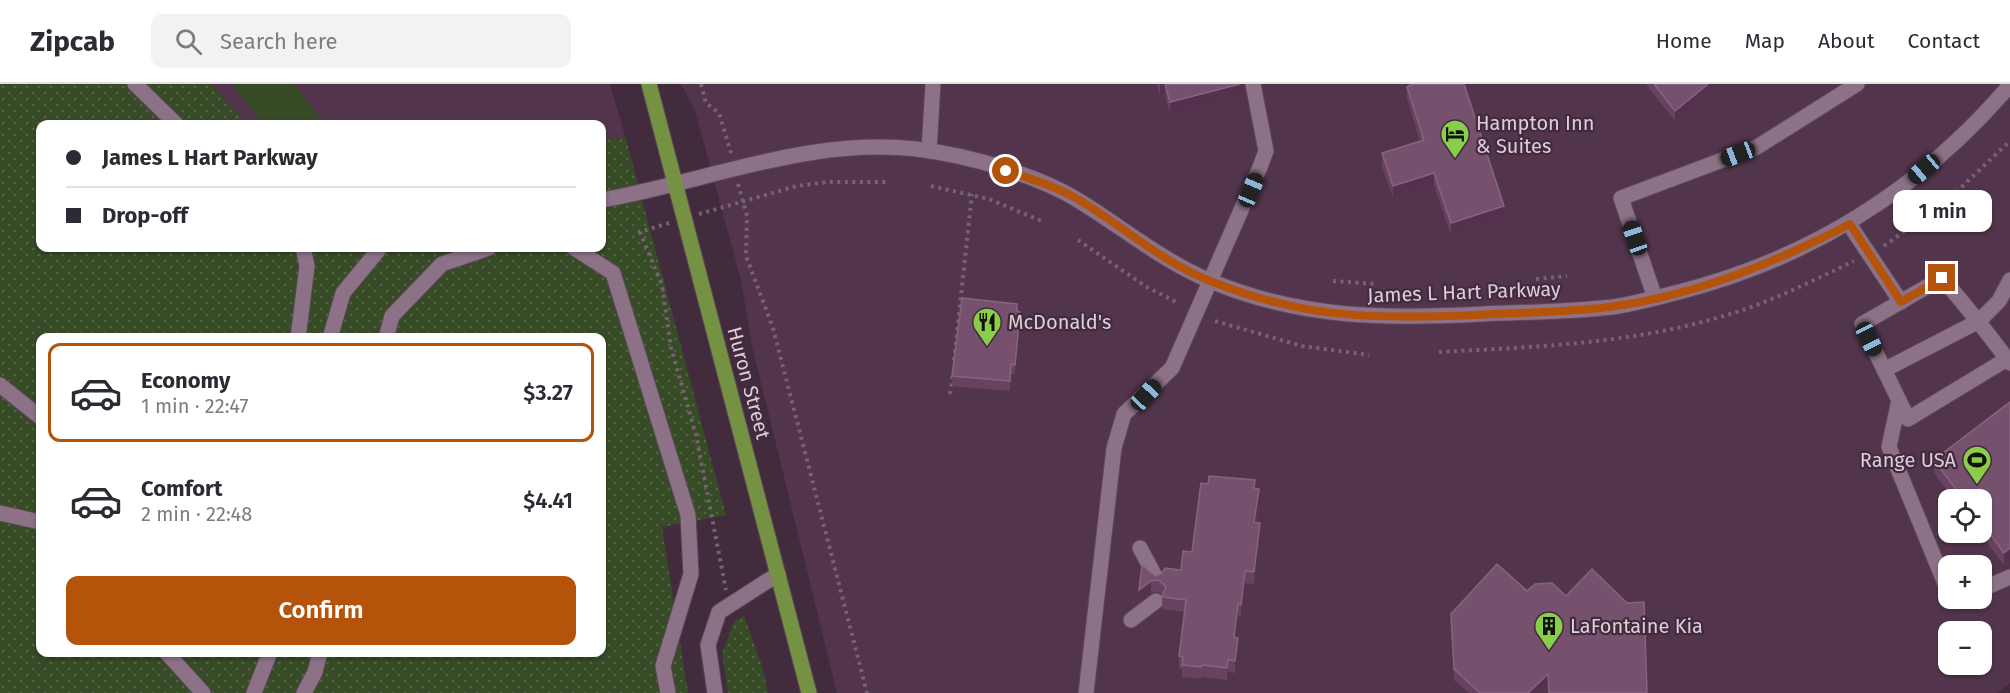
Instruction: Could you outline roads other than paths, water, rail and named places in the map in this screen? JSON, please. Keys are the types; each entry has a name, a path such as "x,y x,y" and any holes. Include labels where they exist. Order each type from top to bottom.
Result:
{"main road":[{"name":"Huron Street","path":"649,84 808,693"}],"street":[{"path":"135,84 172,120"},
{"path":"929,151 933,84"},
{"path":"1086,693 1114,448 1124,414 1172,368 1266,151 1253,84"},
{"path":"1655,298 1621,198 1757,147 1857,84"},
{"name":"James L Hart Parkway","path":"606,199 834,148 929,151 1044,182 1075,198 1160,255 1210,282 1284,306 1348,316 1382,317 1568,310 1616,306 1655,298 1752,271 1850,224 1908,183 2005,101 2010,85"},
{"path":"1850,224 1901,302"},
{"path":"299,333 307,266 304,252"},
{"path":"331,333 343,293 377,252"},
{"path":"387,333 392,316 442,264 477,252"},
{"path":"580,252 613,273 688,514 691,574 663,666 668,693"},
{"path":"1942,278 1979,321 2009,361 1908,419 1862,324 1942,278"},
{"path":"1884,370 1979,321 1999,301 2010,280"},
{"path":"0,385 36,414"},
{"path":"1899,400 1889,447 1938,567"},
{"path":"0,513 36,521"},
{"path":"1140,548 1156,578"},
{"path":"715,693 708,645 719,612 778,574"},
{"path":"1992,585 2010,577"},
{"path":"1131,621 1156,601"},
{"path":"171,657 203,693"},
{"path":"254,693 268,657"},
{"path":"304,693 315,672 319,657"}],"place":[{"name":"Hampton Inn & Suites","path":"1455,160"},
{"name":"McDonald's","path":"987,348"},
{"name":"Range USA","path":"1977,486"},
{"name":"LaFontaine Kia","path":"1549,652"}]}
